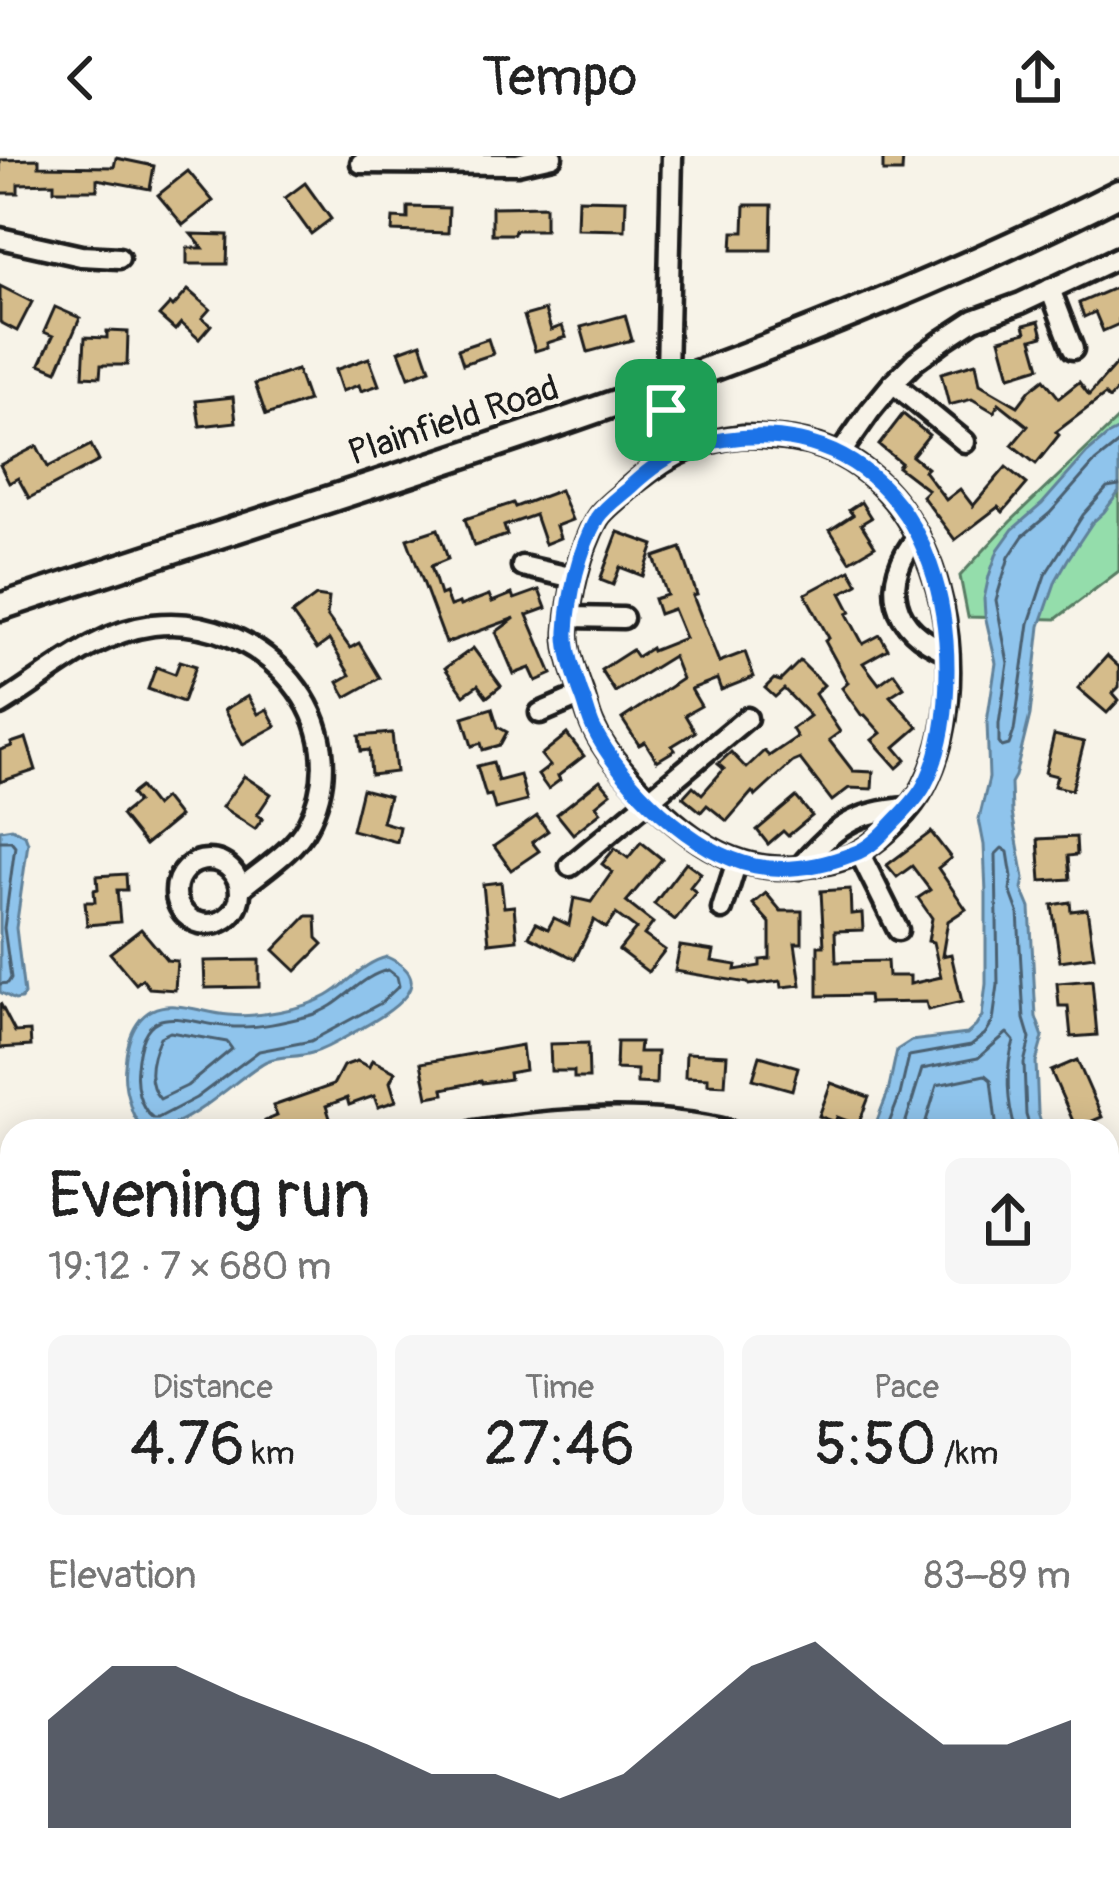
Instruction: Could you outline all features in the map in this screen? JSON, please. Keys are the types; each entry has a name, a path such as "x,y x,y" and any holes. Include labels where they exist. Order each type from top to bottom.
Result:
{"main road":[{"name":"Plainfield Road","path":"0,607 668,386 887,300 1119,193"}],"street":[{"path":"361,163 517,164 552,156"},
{"path":"672,156 668,386 690,409 700,434 690,447"},
{"path":"0,238 81,256 119,258"},
{"path":"840,454 915,361 974,320 1119,256"},
{"path":"1050,290 1073,349"},
{"path":"893,383 965,442"},
{"path":"774,436 840,454 888,491 930,560 946,626 943,727 924,788 860,852 799,868 756,866 712,850 688,835 614,761 592,726 576,680 566,633 574,578 598,516 639,478 678,452 724,438 774,436"},
{"path":"918,536 901,561 895,596 911,630 947,651"},
{"path":"522,566 574,578"},
{"path":"570,617 623,618"},
{"path":"0,705 96,643 129,630 189,626 231,637 260,653 289,676 306,701 317,726 323,767 316,807 300,838 240,889"},
{"path":"540,713 582,695"},
{"path":"570,866 747,718"},
{"path":"799,868 835,829 882,809 908,808"},
{"path":"860,852 898,931"},
{"path":"722,909 737,861"}],"green space":[{"path":"1119,418 1119,571 1056,619 968,617 960,576"}],"water":[{"path":"1119,430 1119,492 1092,523 1056,580 1040,626 1030,715 1011,783 1022,889 1030,908 1036,1017 1043,1037 1036,1062 1040,1119 878,1119 897,1050 911,1041 967,1034 982,1016 986,894 979,819 989,778 987,722 996,663 985,615 989,576 998,550 1013,529 1107,436"},
{"path":"12,828 25,835 28,843 16,928 24,994 15,1000 0,992 0,830"},
{"path":"387,957 410,977 405,996 371,1022 318,1051 267,1061 184,1119 137,1119 132,1111 125,1083 126,1054 144,1015 163,1006 240,1016 293,1009 327,996"}],"building":[{"path":"883,156 903,156 902,172 883,172"},
{"path":"116,158 154,166 150,189 97,179 97,190 54,190 54,183 18,184 18,193 0,193 0,160 114,167"},
{"path":"188,171 213,201 183,225 158,195"},
{"path":"305,183 331,219 311,234 285,198"},
{"path":"578,199 626,200 625,230 577,229"},
{"path":"745,205 772,205 771,250 732,250 733,232 744,232"},
{"path":"545,206 545,230 492,234 492,207"},
{"path":"408,207 449,208 448,233 392,231 393,218 408,219"},
{"path":"191,234 228,235 227,264 187,264 187,248 203,248"},
{"path":"0,286 32,302 17,331 0,322"},
{"path":"1119,286 1119,324 1103,331 1095,312 1084,317 1079,303"},
{"path":"188,290 210,309 202,318 211,325 199,339 181,323 175,330 159,316"},
{"path":"55,307 80,318 57,371 40,364 53,336 44,332"},
{"path":"545,310 551,330 562,326 566,337 535,351 524,316"},
{"path":"625,315 632,340 588,352 581,327"},
{"path":"1039,321 1043,336 1032,339 1040,367 1010,376 1000,339 1026,332 1024,325"},
{"path":"107,331 128,332 127,365 101,365 100,377 83,376 85,337 107,338"},
{"path":"488,339 493,354 463,364 458,349"},
{"path":"421,343 430,369 409,377 399,351"},
{"path":"369,358 379,385 342,391 335,370"},
{"path":"1119,361 1119,388 1056,432 1059,435 1036,464 1012,445 1028,426 999,403 994,412 972,399 949,405 941,373 976,363 980,384 1018,406 1044,379 1059,398 1079,382 1089,395"},
{"path":"297,370 308,401 266,415 255,384"},
{"path":"233,397 236,422 200,426 196,401"},
{"path":"903,414 929,435 912,456 927,468 924,471 946,500 960,489 973,506 1006,467 1027,484 1003,512 998,507 955,540 922,496 928,490 879,445"},
{"path":"91,445 99,461 29,498 18,478 9,483 0,465 37,446 48,467"},
{"path":"560,490 572,520 556,526 560,538 545,544 535,515 504,526 507,535 474,546 465,519"},
{"path":"861,502 871,518 861,524 875,546 850,561 830,530 853,515 849,510"},
{"path":"438,529 448,559 431,566 440,595 445,593 450,606 489,595 492,602 512,594 514,599 539,590 546,608 527,615 552,674 536,681 530,668 514,674 496,632 515,618 446,643 407,539"},
{"path":"618,532 654,545 643,576 620,567 613,585 600,580"},
{"path":"681,548 697,595 693,596 719,662 745,652 754,677 721,690 717,679 691,689 701,706 685,715 695,732 657,761 622,719 682,679 673,656 615,692 601,670 632,650 637,657 685,638 673,609 659,614 654,599 667,595 654,557"},
{"path":"850,570 858,584 841,593 851,612 847,614 863,644 880,635 888,649 863,663 879,684 894,673 904,687 890,696 918,727 895,747 906,760 897,768 872,740 881,733 842,688 848,683 805,594"},
{"path":"316,596 329,598 327,616 350,648 359,643 380,678 346,697 338,682 350,675 329,640 317,649 292,614"},
{"path":"473,648 501,686 487,697 478,685 464,695 445,668"},
{"path":"1107,656 1119,667 1119,687 1113,693 1119,700 1107,713 1078,688"},
{"path":"180,661 196,666 183,702 148,689 156,667 175,674"},
{"path":"800,661 824,685 815,694 840,732 829,740 853,771 873,772 872,789 849,788 832,801 800,759 756,796 752,792 727,821 707,805 701,812 683,797 693,786 702,794 724,769 718,764 731,752 746,768 764,751 769,756 797,737 792,729 810,716 784,689 775,697 765,688 774,679 780,681"},
{"path":"248,696 258,714 267,709 276,726 243,744 224,710"},
{"path":"492,708 498,727 507,732 500,745 483,750 481,743 472,746 463,717"},
{"path":"392,733 396,772 371,775 369,750 361,751 359,736"},
{"path":"567,734 584,756 548,789 538,775 550,766 541,755"},
{"path":"1054,735 1084,742 1072,790 1054,786 1057,776 1045,773"},
{"path":"26,738 36,770 0,782 0,750"},
{"path":"493,762 498,781 520,775 527,801 495,809 477,766"},
{"path":"244,776 271,794 257,815 263,818 255,829 222,807"},
{"path":"600,780 611,793 596,805 601,812 573,834 557,814"},
{"path":"140,787 155,806 164,798 179,817 145,845 121,815 137,802 131,794"},
{"path":"362,789 389,796 382,822 400,827 397,842 352,830"},
{"path":"796,797 812,816 788,836 783,831 768,844 757,830"},
{"path":"537,816 548,831 532,842 539,851 511,870 494,846"},
{"path":"931,832 951,858 938,868 966,909 948,921 942,956 951,954 962,1002 928,1010 926,1002 869,1003 868,995 818,996 818,946 824,946 821,891 850,889 851,914 862,913 863,930 835,931 836,962 887,961 888,976 910,976 910,984 941,977 933,942 928,941 932,918 918,898 930,890 912,866 897,877 887,865"},
{"path":"1076,837 1077,855 1068,856 1070,879 1041,881 1038,839"},
{"path":"641,842 662,859 626,902 653,923 644,935 665,950 648,972 619,950 636,929 616,914 606,928 594,920 575,959 529,936 536,923 548,929 554,918 569,925 574,898 591,902 612,872 602,864 615,848 628,858"},
{"path":"686,862 701,873 690,887 696,892 675,920 654,904"},
{"path":"126,874 127,890 117,890 120,922 87,925 85,902 95,902 97,876"},
{"path":"501,882 504,907 514,906 517,940 489,943 483,884"},
{"path":"766,893 781,911 802,911 802,943 795,943 801,985 782,987 781,981 749,985 675,971 680,946 714,951 712,961 736,965 735,970 760,966 760,960 770,959 770,923 753,904"},
{"path":"1070,902 1071,911 1087,909 1094,956 1060,961 1052,905"},
{"path":"307,916 316,916 317,938 323,944 296,971 274,950"},
{"path":"141,929 167,960 177,961 175,990 149,988 142,979 136,984 110,953"},
{"path":"259,960 259,987 205,988 204,961"},
{"path":"1092,980 1097,1035 1071,1037 1068,1006 1059,1006 1057,983"},
{"path":"0,1003 15,1032 30,1031 31,1046 0,1048"},
{"path":"617,1042 640,1042 639,1052 657,1052 656,1084 637,1083 637,1070 616,1069"},
{"path":"588,1043 589,1078 574,1078 574,1071 551,1071 550,1044"},
{"path":"522,1045 525,1070 509,1073 510,1079 443,1089 444,1094 428,1097 421,1063"},
{"path":"686,1053 727,1055 725,1085 685,1077"},
{"path":"760,1056 798,1067 792,1090 753,1079"},
{"path":"372,1060 395,1072 390,1082 396,1101 378,1107 374,1096 349,1105 347,1098 326,1106 330,1119 270,1119 277,1116 273,1106 333,1085 343,1066 357,1061 369,1067"},
{"path":"1077,1060 1102,1117 1072,1119 1051,1071"},
{"path":"831,1083 869,1097 860,1119 819,1116"}],"route":[{"path":"666,410 668,386 690,409 700,434 690,447 724,438 774,436 840,454 888,491 930,560 946,626 943,727 924,788 860,852 823,864 777,868 737,861 712,850 662,813 614,761 592,726 566,633 574,578 598,516 639,478 690,447 675,440 666,410"}]}
